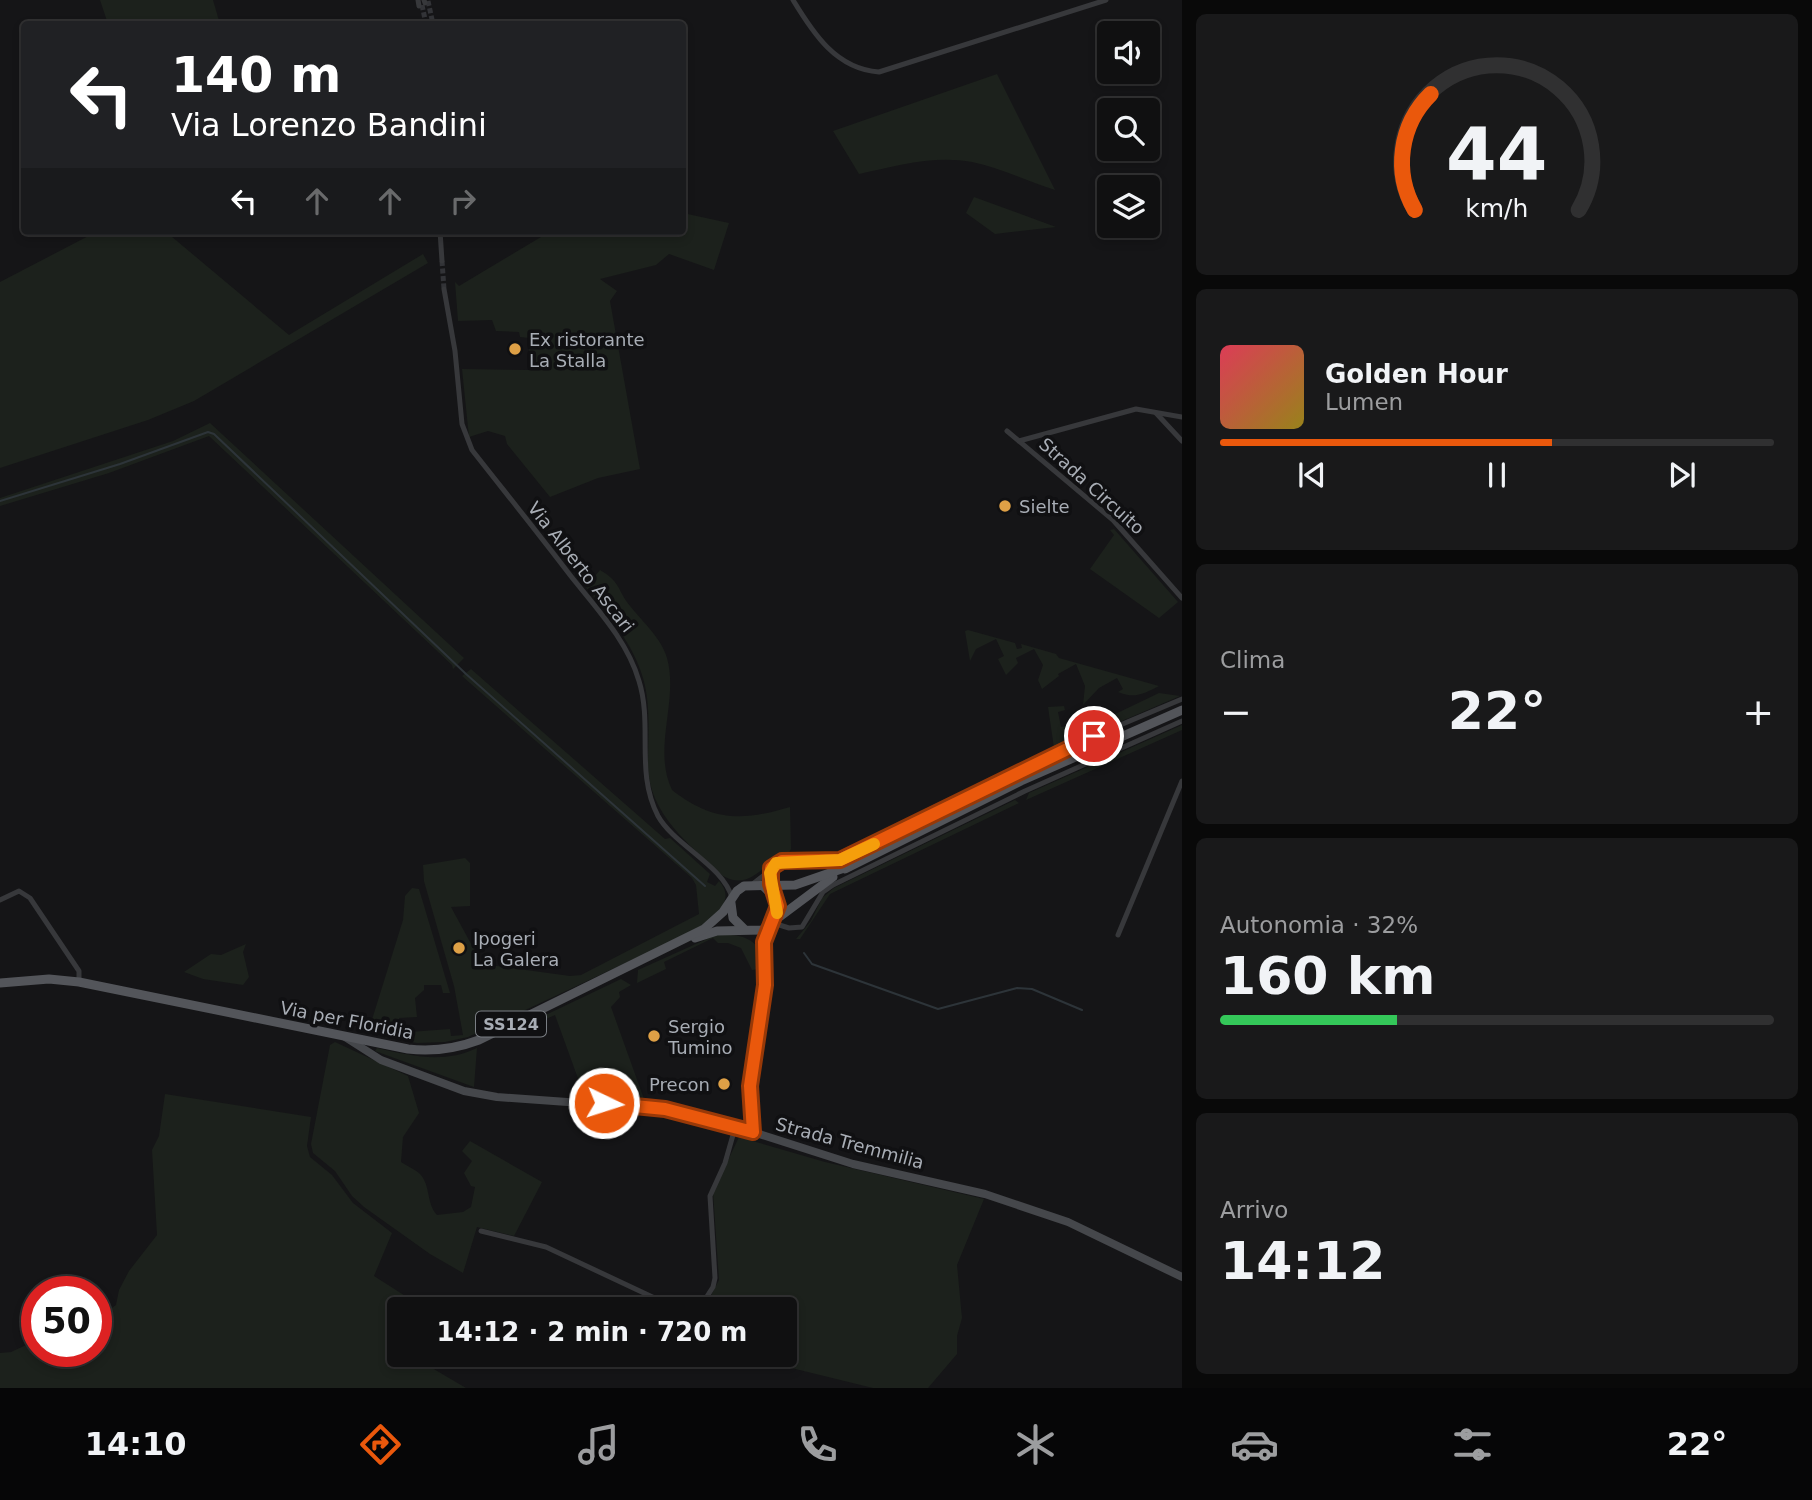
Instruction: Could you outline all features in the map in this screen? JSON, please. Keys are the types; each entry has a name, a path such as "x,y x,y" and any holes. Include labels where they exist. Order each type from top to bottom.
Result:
{"main road":[{"path":"669,948 710,924 731,900 751,885 772,889 803,883 850,866 1021,782 1182,710"},
{"path":"669,948 717,931 749,930 772,923 805,895 850,866"},
{"path":"753,1132 750,1086 765,985 765,951 778,906 772,889"},
{"path":"731,900 733,918 749,930 765,951"},
{"name":"Via per Floridia","path":"0,983 49,979 79,982 421,1050 454,1049 479,1040 669,948"},
{"name":"Strada Tremmilia","path":"342,1035 382,1060 464,1091 497,1097 665,1109 753,1132 853,1164 1013,1202 1068,1222 1182,1277"}],"street":[{"path":"793,0 814,35 832,52 852,64 879,72 1105,0"},
{"path":"442,235 443,260"},
{"name":"Via Alberto Ascari","path":"446,287 465,435 472,450 621,639 640,682 644,704 644,773 649,796 667,828 726,884"},
{"path":"1019,441 1136,409 1182,417"},
{"path":"1156,414 1182,441"},
{"name":"Strada Circuito","path":"1007,431 1113,520 1182,598"},
{"path":"731,900 726,884 751,885 782,861 840,860 1094,736 1182,699"},
{"path":"772,923 789,928 802,927 807,923 823,892 833,885 1025,791 1182,721"},
{"path":"1118,935 1182,781"},
{"path":"771,868 772,889"},
{"path":"0,900 19,891 30,898 79,971 79,982"},
{"path":"707,1297 715,1278 710,1196 725,1163 735,1128"},
{"path":"481,1231 546,1247 652,1297"}],"shaded area":[{"path":"100,0 213,0 219,21 107,21"},
{"path":"997,74 1055,190 993,168 958,160 915,162 859,174 833,131"},
{"path":"974,197 1056,227 995,234 966,213"},
{"path":"686,214 729,223 714,270 669,254 656,265 600,279 617,291 610,301 640,469 598,478 550,497 507,444 505,436 488,431 469,437 462,369 529,370 529,338 520,337 519,332 496,331 492,320 458,321 455,282 459,286 544,235 686,235"},
{"path":"90,235 170,235 289,335 423,254 428,263 194,401 148,420 0,468 0,282"},
{"path":"210,423 464,658 453,669 452,665 209,436 109,473 0,506 0,498 173,441"},
{"path":"1114,529 1178,602 1159,618 1090,569 1114,535 1110,530"},
{"path":"600,570 615,582 630,606 656,637 667,658 670,691 664,758 672,790 701,808 729,816 758,815 790,807 791,849 786,858 777,860 749,878 733,880 723,876 697,852 663,813 650,781 648,709 646,688 639,665 626,641 586,587"},
{"path":"965,631 1015,643 1017,649 1022,648 1021,644 1056,654 1059,658 1159,686 1143,693 1129,695 1118,692 1123,689 1117,678 1099,688 1083,705 1085,686 1076,664 1058,674 1059,676 1042,689 1038,680 1043,665 1034,649 1016,658 1018,663 1006,675 998,659 1004,656 996,639 976,649 970,661"},
{"path":"471,669 665,839 670,838 710,874 707,882 715,886 719,881 724,888 725,900 718,912 702,927 468,1037 445,1042 417,1043 379,1036 375,1033 387,1027 409,1032 450,1029 451,1036 463,1035 454,986 424,881 423,865 465,858 470,863 470,906 451,907 482,964 570,976 581,975 699,914 696,885 692,878 462,676"},
{"path":"1159,693 1180,696 1101,730 1089,711 1111,716"},
{"path":"1064,706 1065,710 1058,712 1061,727 1080,724 1084,729 1088,729 1085,737 1059,749 1054,748 1048,707"},
{"path":"1182,725 1182,730 1026,800 1029,793"},
{"path":"1015,800 1019,803 830,894 800,939 796,939 811,921 822,898 834,888"},
{"path":"412,888 419,889 450,993 443,993 441,985 424,985 424,990 415,998 417,1017 399,1018 399,1024 370,1026 403,920 405,896"},
{"path":"718,934 750,940 759,951 761,969 752,970 741,948 728,943 718,943 713,938 664,962 666,969 637,983 638,970"},
{"path":"246,944 243,952 249,977 243,985 203,979 184,972 211,954 221,955"},
{"path":"621,979 631,985 619,992 620,997 611,1007 644,1099 633,1098 628,1093 626,1096 584,1095 555,1015 537,1023 533,1021"},
{"path":"335,1042 408,1076 419,1113 403,1137 401,1162 418,1172 423,1179 437,1215 463,1212 471,1207 475,1187 471,1186 464,1173 472,1161 462,1151 470,1141 542,1182 514,1236 477,1227 463,1273 430,1254 364,1207 352,1196 335,1171 313,1153 311,1144 330,1045"},
{"path":"377,1048 415,1056 440,1057 477,1048 474,1087 375,1051"},
{"path":"165,1094 311,1117 307,1146 310,1157 332,1175 353,1203 392,1233 374,1276 407,1297 387,1297 387,1367 430,1367 466,1388 0,1388 0,1353 21,1347 21,1367 112,1367 112,1308 116,1305 119,1290 129,1271 157,1235 152,1150 159,1136"},
{"path":"739,1137 825,1162 984,1199 957,1265 962,1318 957,1336 957,1354 928,1388 873,1388 787,1367 797,1367 797,1297 710,1297 719,1280 713,1192"}],"waterway":[{"path":"0,501 120,464 208,432 214,434 466,674 705,886"},
{"path":"804,953 812,964 938,1009 1017,988 1032,989 1082,1010"}],"tunnel":[{"path":"428,1 432,21"},
{"path":"422,5 425,21"},
{"path":"442,261 444,289"}],"slow traffic":[{"path":"777,913 777,899 773,893 770,873 776,863 829,863 874,844"}],"place":[{"name":"Ex ristorante La Stalla","path":"515,349"},
{"name":"Sielte","path":"1005,506"},
{"name":"Ipogeri La Galera","path":"459,948"},
{"name":"Sergio Tumino","path":"654,1036"},
{"name":"Precon","path":"724,1084"}],"route":[{"path":"604,1103 665,1109 753,1132 750,1086 765,985 764,942 766,933 775,920 778,906 771,884 771,868 782,861 829,863 840,860 1094,736"}]}
